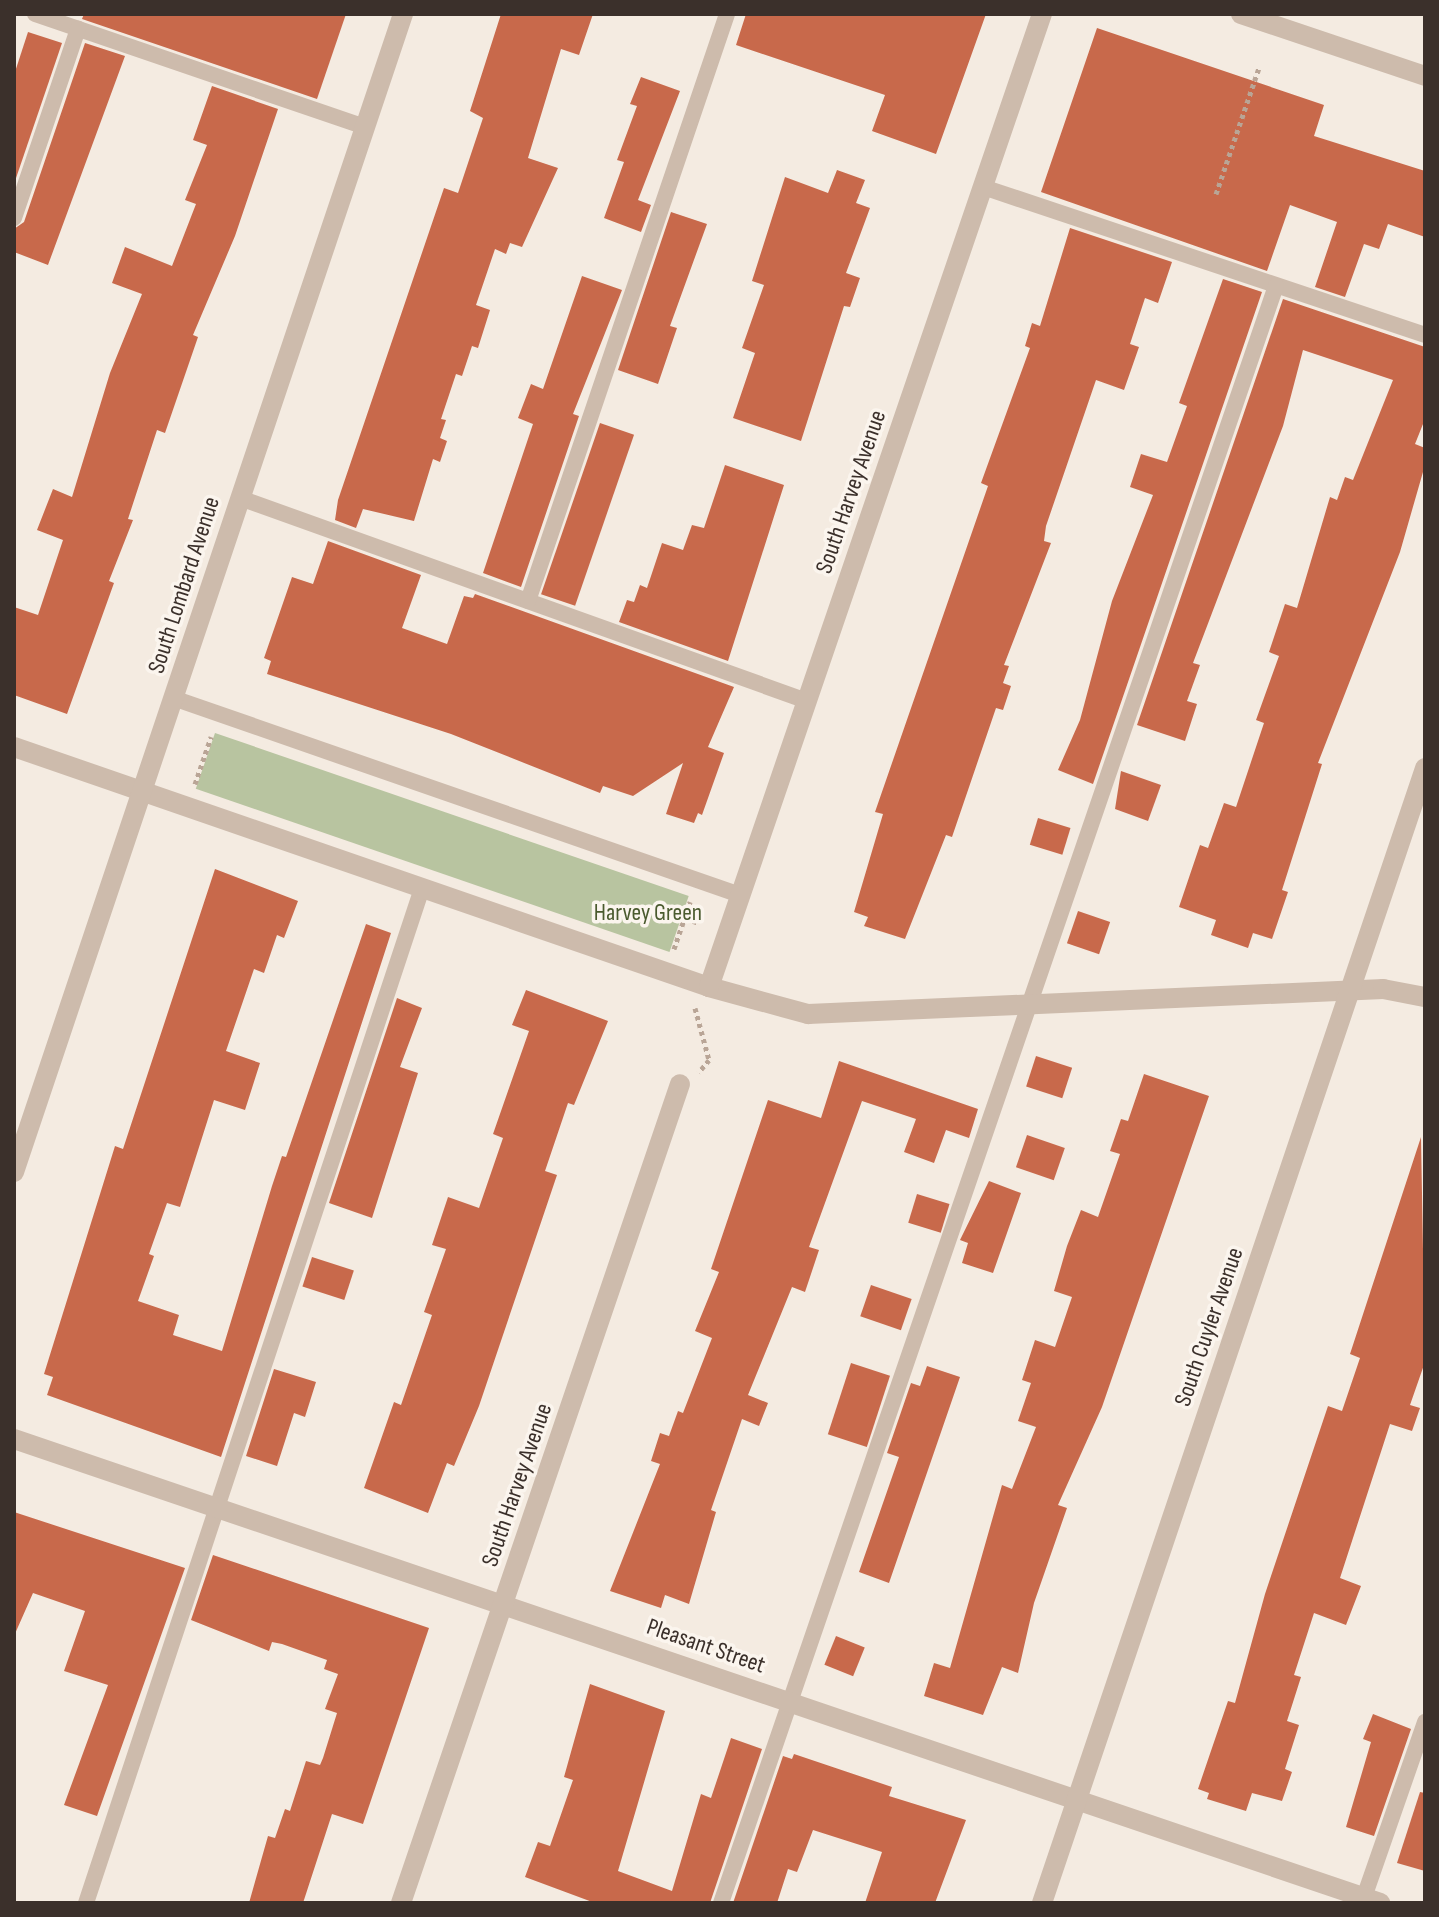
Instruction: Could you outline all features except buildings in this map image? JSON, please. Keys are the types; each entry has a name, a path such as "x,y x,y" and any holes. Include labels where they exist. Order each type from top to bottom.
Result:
{"street":[{"name":"South Lombard Avenue","path":"14,1172 403,14"},
{"name":"South Harvey Avenue","path":"709,987 1042,14"},
{"path":"1241,14 1425,76"},
{"path":"14,747 709,987 808,1014 1027,1007 1383,989 1425,997"},
{"name":"South Cuyler Avenue","path":"1042,1903 1425,768"},
{"name":"South Harvey Avenue","path":"401,1903 680,1084"},
{"name":"Pleasant Street","path":"14,1439 1369,1901"}],"lane":[{"path":"35,14 365,127"},
{"path":"528,601 727,14"},
{"path":"14,218 78,29"},
{"path":"983,187 1425,335"},
{"path":"721,1903 1276,286"},
{"path":"240,498 807,701"},
{"path":"173,698 740,895"},
{"path":"86,1903 422,888"},
{"path":"1369,1901 1425,1722"}],"path":[{"path":"1216,194 1259,68"},
{"path":"194,785 211,737"},
{"path":"674,950 691,899"},
{"path":"685,918 699,923"},
{"path":"695,1007 709,1060 705,1069"}],"green space":[{"name":"Harvey Green","path":"215,733 689,896 669,952 196,789"}]}
